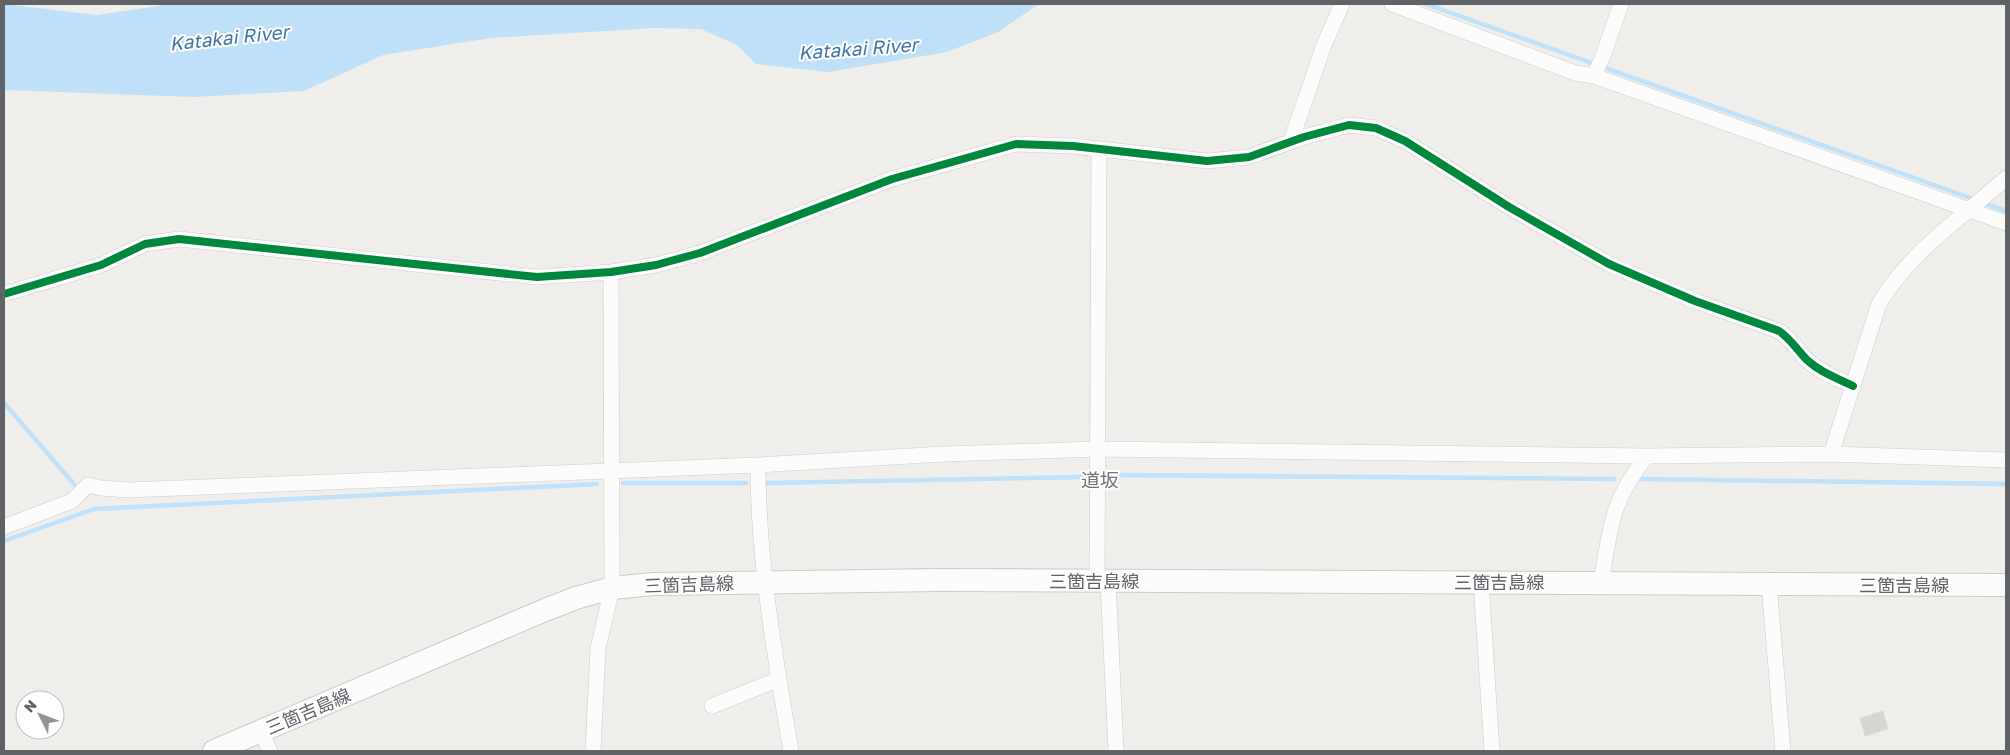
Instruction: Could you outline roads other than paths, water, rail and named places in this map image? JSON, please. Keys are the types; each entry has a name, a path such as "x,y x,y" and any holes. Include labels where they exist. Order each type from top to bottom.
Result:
{"main road":[{"name":"三箇吉島線","path":"214,751 266,741 545,610 576,598 612,588 654,584 764,581 1102,581 2006,586"}],"street":[{"path":"1291,142 1324,45 1342,4"},
{"path":"1392,4 1575,73 1594,75 2006,223"},
{"path":"1594,75 1603,56 1621,4"},
{"path":"4,294 101,265 145,244 179,239 537,278 611,272 656,265 700,253 892,179 1016,144 1073,146 1099,151 1207,161 1250,156 1349,125 1376,128 1405,141 1509,207 1609,264 1695,301 1779,331 1791,339 1806,359 1822,372 1852,386"},
{"path":"1099,151 1098,486 1102,581 1116,751"},
{"path":"1831,454 1879,304 1892,282 1912,259 2006,178"},
{"path":"593,751 598,648 612,588 611,272"},
{"path":"4,528 72,501 88,485 101,488 138,490 353,483 611,470 758,465 944,454 1098,449 1647,456 1831,454 2006,460"},
{"path":"1601,583 1610,525 1619,498 1633,474 1647,456"},
{"path":"758,465 758,520 764,581 790,751"},
{"path":"1481,582 1492,751"},
{"path":"1769,584 1783,751"},
{"path":"712,706 779,679"}],"water":[{"name":"Katakai River","path":"4,4 97,15 172,4 1039,4 998,32 947,52 828,72 756,64 737,45 701,29 654,28 491,38 383,55 304,91 194,97 4,90"}],"waterway":[{"path":"1426,4 1976,200"},
{"path":"1983,203 2006,211"},
{"path":"4,403 74,484"},
{"path":"1110,475 1614,479"},
{"path":"767,483 1088,477"},
{"path":"1642,479 2006,484"},
{"path":"623,483 746,483"},
{"path":"4,541 94,509 597,484"}],"district":[{"name":"道坂","path":"1100,479"}]}
